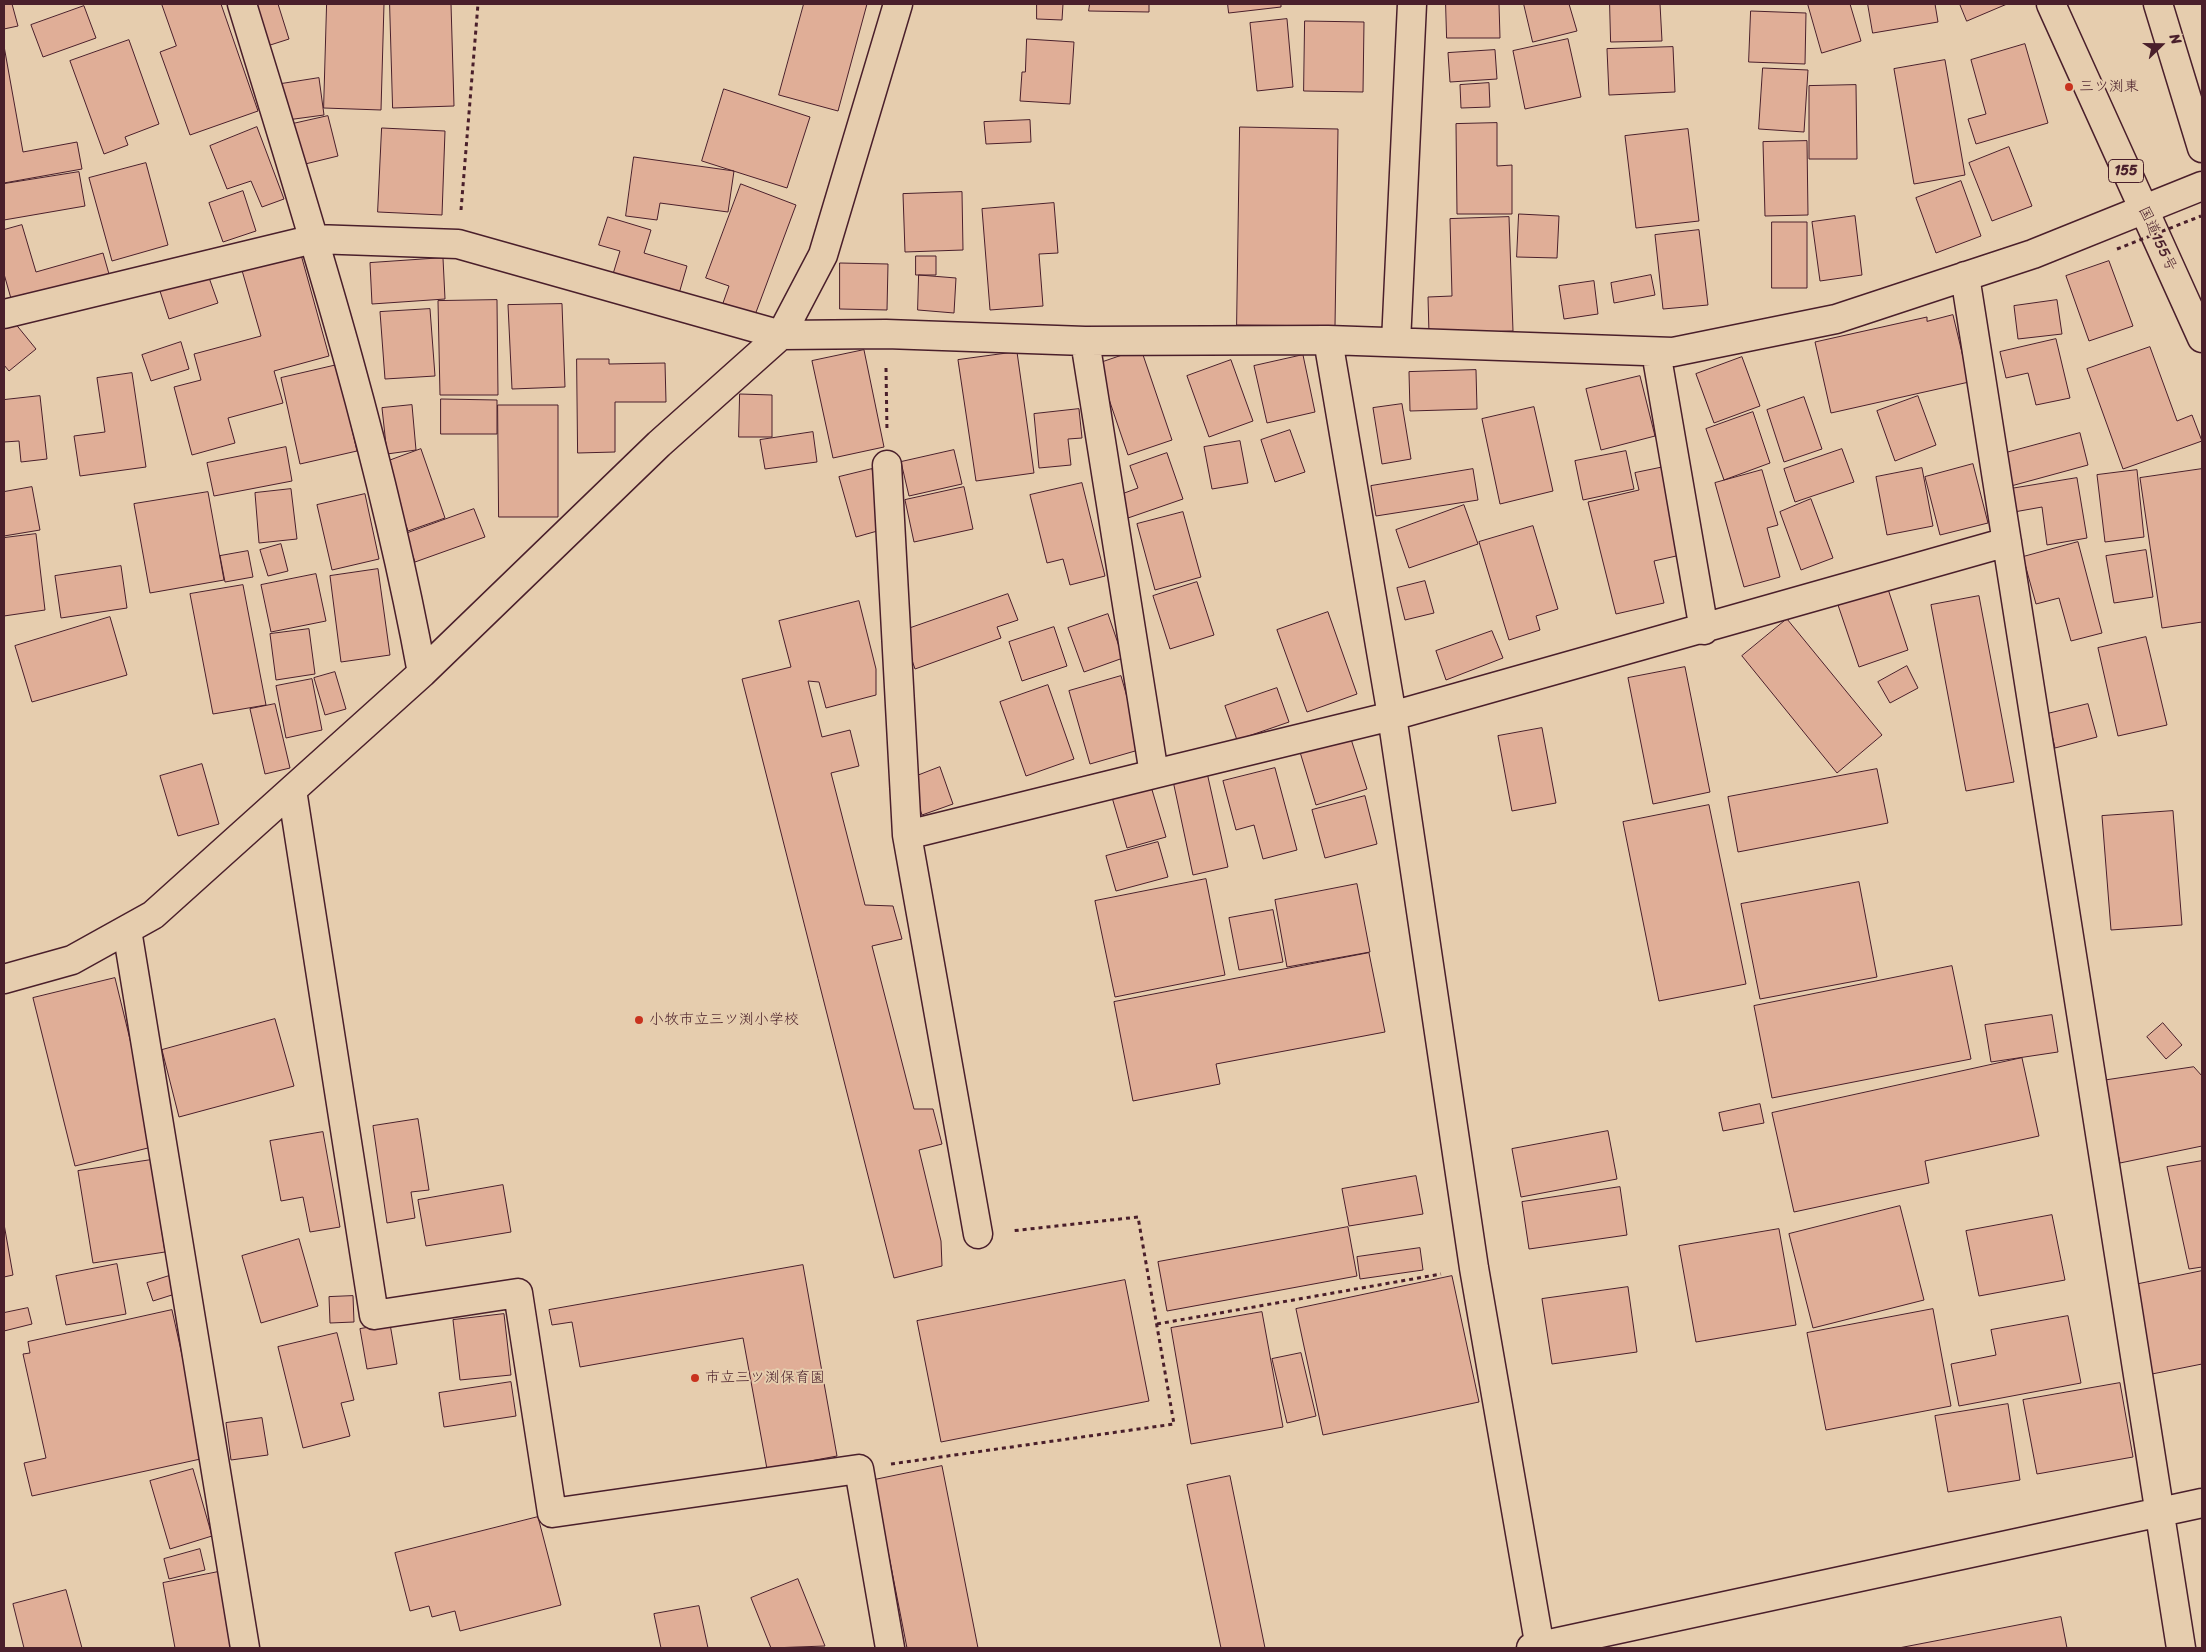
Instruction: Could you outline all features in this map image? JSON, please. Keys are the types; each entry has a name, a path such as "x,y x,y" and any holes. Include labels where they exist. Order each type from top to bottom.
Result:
{"main road":[{"path":"242,4 360,395 405,578 422,673"},
{"path":"4,979 72,960 153,916 422,673 659,444 781,335 822,255 898,4"},
{"path":"1396,342 1412,4"},
{"name":"国道155号","path":"2051,4 2202,338"},
{"path":"2158,4 2202,148"},
{"path":"4,314 314,238 458,244 781,335 886,334 1085,341 1328,340 1673,352 1836,319 2033,254 2202,186"},
{"path":"1965,276 2181,1648"},
{"path":"1328,340 1392,716 1474,1268 1537,1648 2202,1503"},
{"path":"1085,341 1154,774"},
{"path":"1656,352 1704,630"},
{"path":"887,465 907,835 978,1234"},
{"path":"907,835 1392,716 1704,630 2007,542"},
{"path":"292,790 374,1314 518,1294 552,1514 859,1468 890,1648"},
{"path":"127,930 245,1648"}],"path":[{"path":"458,244 478,4"},
{"path":"2117,249 2201,216"},
{"path":"886,334 887,465"},
{"path":"859,1468 1174,1424 1138,1217 978,1234"},
{"path":"1156,1324 1474,1268"}],"building":[{"path":"4,4 12,4 18,26 4,29"},
{"path":"162,4 221,4 258,111 190,135 160,52 176,46"},
{"path":"246,4 278,4 289,39 261,48"},
{"path":"327,4 384,4 381,110 324,108"},
{"path":"390,4 451,4 454,106 393,108"},
{"path":"804,4 867,4 838,111 779,95"},
{"path":"1037,4 1063,4 1062,20 1037,19"},
{"path":"1090,4 1149,4 1149,12 1089,11"},
{"path":"1228,4 1281,4 1281,7 1229,13"},
{"path":"1446,4 1499,4 1500,38 1447,38"},
{"path":"1524,4 1569,4 1577,31 1533,42"},
{"path":"1610,4 1660,4 1662,41 1611,42"},
{"path":"1808,4 1850,4 1861,41 1822,53"},
{"path":"1868,4 1935,4 1938,22 1873,33"},
{"path":"1960,4 2007,4 1967,21"},
{"path":"84,6 96,38 43,57 31,25"},
{"path":"1751,11 1806,13 1805,64 1749,62"},
{"path":"1287,19 1293,87 1257,91 1250,23"},
{"path":"1305,21 1364,22 1363,92 1304,91"},
{"path":"1027,39 1074,42 1070,104 1020,101 1022,72 1025,72"},
{"path":"1568,39 1581,97 1525,109 1513,51"},
{"path":"129,40 159,124 125,137 128,145 104,154 70,61"},
{"path":"2025,44 2048,123 1976,144 1968,119 1986,114 1971,60"},
{"path":"4,46 23,152 77,142 82,169 4,183"},
{"path":"1673,47 1675,92 1609,95 1607,49"},
{"path":"1495,50 1497,79 1450,82 1448,53"},
{"path":"1945,60 1965,175 1914,184 1894,69"},
{"path":"1763,68 1808,70 1804,132 1759,129"},
{"path":"319,78 324,115 287,120 281,84"},
{"path":"1489,83 1490,107 1461,108 1460,85"},
{"path":"1856,85 1857,159 1809,159 1809,86"},
{"path":"724,89 810,117 787,188 702,161"},
{"path":"328,116 338,156 297,166 288,125"},
{"path":"1030,120 1031,142 986,144 984,122"},
{"path":"1497,123 1497,166 1512,165 1512,214 1457,214 1456,124"},
{"path":"257,127 284,199 262,207 251,181 227,189 210,146"},
{"path":"1240,127 1338,129 1335,326 1237,325"},
{"path":"382,128 445,131 442,215 378,212"},
{"path":"1688,129 1699,221 1636,228 1625,136"},
{"path":"1807,141 1808,215 1765,216 1763,142"},
{"path":"2009,147 2032,206 1992,221 1969,163"},
{"path":"634,157 734,171 728,212 660,203 657,220 626,216"},
{"path":"146,163 168,245 112,261 89,178"},
{"path":"79,172 85,206 4,220 4,184"},
{"path":"1961,181 1981,236 1936,253 1916,198"},
{"path":"741,184 796,205 755,315 723,303 729,286 706,278"},
{"path":"243,191 256,231 223,242 209,203"},
{"path":"962,192 963,250 905,252 903,194"},
{"path":"1054,203 1058,253 1039,254 1043,306 990,310 982,209"},
{"path":"1519,214 1559,216 1557,258 1517,257"},
{"path":"1855,216 1862,275 1820,281 1812,222"},
{"path":"608,217 651,230 644,253 687,266 676,304 610,284 620,251 599,245"},
{"path":"1509,217 1513,331 1429,334 1428,297 1452,296 1450,219"},
{"path":"1772,222 1807,222 1807,288 1772,288"},
{"path":"22,225 36,272 103,253 109,274 12,302 4,274 4,230"},
{"path":"1699,230 1708,305 1663,309 1655,235"},
{"path":"300,251 329,356 274,371 283,403 228,418 235,443 192,455 174,387 201,380 194,354 261,336 241,267"},
{"path":"916,256 936,256 936,275 916,275"},
{"path":"443,258 445,299 372,304 370,263"},
{"path":"2109,261 2133,326 2089,341 2066,276"},
{"path":"840,263 888,264 887,310 840,309"},
{"path":"207,272 218,303 169,319 159,288"},
{"path":"919,275 956,278 954,313 918,310"},
{"path":"1651,275 1655,295 1614,303 1611,283"},
{"path":"1594,281 1598,314 1564,319 1559,286"},
{"path":"497,300 498,395 440,395 438,301"},
{"path":"2057,300 2062,334 2018,339 2014,306"},
{"path":"562,304 565,387 512,389 508,305"},
{"path":"430,309 435,376 385,379 380,312"},
{"path":"1953,315 1969,382 1831,413 1815,342 1927,317 1927,321"},
{"path":"14,322 36,349 9,371 4,365 4,330"},
{"path":"2056,339 2070,398 2036,405 2028,373 2006,378 2000,352"},
{"path":"181,342 189,369 151,381 142,355"},
{"path":"2150,347 2177,421 2192,415 2202,441 2123,469 2087,369"},
{"path":"1141,349 1172,440 1128,455 1097,364"},
{"path":"864,350 884,447 833,458 812,361"},
{"path":"1017,352 1034,473 976,481 958,360"},
{"path":"1303,355 1315,412 1267,423 1254,366"},
{"path":"1742,357 1760,406 1714,423 1696,374"},
{"path":"577,359 609,359 609,364 665,363 666,402 615,402 615,452 578,453"},
{"path":"1231,360 1253,421 1209,437 1187,376"},
{"path":"337,365 357,451 300,464 281,378"},
{"path":"1476,370 1477,409 1410,411 1409,372"},
{"path":"132,373 146,467 80,476 74,436 105,432 97,378"},
{"path":"1640,376 1655,436 1601,450 1586,389"},
{"path":"740,394 772,395 772,437 739,437"},
{"path":"40,396 47,459 21,462 19,441 4,442 4,400"},
{"path":"1918,396 1936,445 1895,461 1877,411"},
{"path":"1804,397 1822,449 1784,462 1767,410"},
{"path":"441,399 497,400 497,434 441,434"},
{"path":"1402,404 1411,459 1382,464 1373,408"},
{"path":"412,405 416,450 387,454 382,408"},
{"path":"498,405 558,405 558,517 499,517"},
{"path":"1534,407 1553,491 1500,504 1482,419"},
{"path":"1079,409 1082,438 1068,439 1071,465 1039,468 1034,414"},
{"path":"1753,412 1770,463 1724,480 1706,429"},
{"path":"1290,430 1305,472 1275,482 1261,440"},
{"path":"813,432 817,462 765,469 760,440"},
{"path":"2080,433 2088,465 2011,486 2002,454"},
{"path":"1240,441 1248,483 1212,489 1204,447"},
{"path":"286,447 292,481 214,496 207,463"},
{"path":"421,449 445,518 408,531 383,463"},
{"path":"1842,449 1854,482 1795,502 1784,469"},
{"path":"954,450 962,484 909,496 901,462"},
{"path":"1626,451 1634,489 1583,500 1575,461"},
{"path":"1167,453 1183,499 1128,518 1119,495 1138,488 1130,466"},
{"path":"1973,464 1988,523 1940,535 1925,477"},
{"path":"1664,467 1685,554 1654,561 1664,603 1616,614 1588,502 1639,490 1635,473"},
{"path":"1922,468 1933,526 1887,535 1876,477"},
{"path":"872,469 888,528 856,537 839,477"},
{"path":"1473,469 1478,500 1376,516 1371,486"},
{"path":"2202,469 2202,622 2162,628 2140,478"},
{"path":"1762,470 1778,525 1767,528 1780,577 1744,587 1715,483"},
{"path":"2137,470 2144,537 2105,542 2097,475"},
{"path":"2077,478 2087,538 2047,545 2042,507 2014,512 2010,489"},
{"path":"1082,483 1105,576 1070,585 1063,559 1047,563 1030,495"},
{"path":"32,487 40,530 4,536 4,492"},
{"path":"964,487 973,529 914,542 905,500"},
{"path":"291,489 297,539 259,543 255,493"},
{"path":"208,492 224,580 150,593 134,504"},
{"path":"365,494 379,559 332,570 317,505"},
{"path":"1811,499 1833,558 1801,570 1780,512"},
{"path":"1464,505 1478,544 1409,568 1396,530"},
{"path":"474,509 485,537 415,562 405,534"},
{"path":"1183,512 1201,577 1155,590 1137,524"},
{"path":"1533,526 1558,609 1536,616 1540,630 1509,640 1479,542"},
{"path":"36,534 45,610 4,616 4,538"},
{"path":"2078,542 2102,633 2071,641 2059,598 2036,604 2023,557"},
{"path":"281,544 288,571 268,576 260,550"},
{"path":"2146,550 2153,597 2114,603 2106,556"},
{"path":"248,551 253,577 225,582 220,556"},
{"path":"121,566 127,608 61,618 55,576"},
{"path":"378,569 390,655 341,662 330,576"},
{"path":"316,574 326,621 271,632 261,585"},
{"path":"1425,581 1434,613 1405,620 1397,588"},
{"path":"1197,582 1214,635 1170,649 1153,596"},
{"path":"243,585 266,705 213,714 190,594"},
{"path":"1887,586 1908,650 1859,667 1837,602"},
{"path":"1008,594 1018,620 997,627 1001,638 915,669 902,631"},
{"path":"1979,596 2014,782 1966,791 1931,605"},
{"path":"859,601 876,669 876,695 826,708 819,682 808,681 822,737 850,730 859,766 831,773 865,905 893,906 902,939 872,946 914,1109 933,1109 942,1144 919,1150 941,1241 942,1266 894,1278 742,679 791,667 779,621"},
{"path":"1328,612 1357,694 1307,712 1277,630"},
{"path":"1108,614 1123,658 1084,672 1068,628"},
{"path":"110,617 127,675 32,702 15,646"},
{"path":"1787,619 1882,735 1837,773 1742,656"},
{"path":"1054,627 1067,666 1022,681 1009,642"},
{"path":"309,629 315,674 276,680 270,634"},
{"path":"1492,631 1503,658 1446,680 1436,651"},
{"path":"2146,637 2167,725 2118,736 2098,648"},
{"path":"1907,666 1918,688 1890,703 1878,682"},
{"path":"1685,667 1710,792 1653,804 1628,678"},
{"path":"335,672 346,709 325,715 314,678"},
{"path":"1121,676 1142,749 1090,764 1069,691"},
{"path":"312,679 322,730 286,738 276,686"},
{"path":"1048,685 1074,759 1026,776 1000,702"},
{"path":"1277,688 1289,722 1237,740 1225,706"},
{"path":"275,704 290,768 265,774 250,709"},
{"path":"2088,704 2097,737 2055,748 2047,714"},
{"path":"1542,728 1556,803 1512,811 1498,736"},
{"path":"1350,736 1367,789 1316,805 1300,752"},
{"path":"202,764 219,824 178,836 160,776"},
{"path":"940,767 953,804 922,815 909,779"},
{"path":"1206,768 1228,867 1193,875 1172,776"},
{"path":"1275,768 1297,850 1263,859 1254,825 1236,830 1223,781"},
{"path":"1877,769 1888,823 1738,852 1728,797"},
{"path":"1150,783 1166,837 1127,848 1111,794"},
{"path":"1365,796 1377,844 1325,858 1312,810"},
{"path":"1709,805 1746,984 1659,1001 1623,822"},
{"path":"2173,811 2182,925 2111,930 2102,816"},
{"path":"1158,842 1168,877 1116,891 1106,856"},
{"path":"1206,879 1225,975 1115,997 1095,901"},
{"path":"1859,882 1877,977 1760,999 1741,904"},
{"path":"1357,884 1370,952 1287,967 1275,900"},
{"path":"1273,910 1283,962 1239,970 1229,918"},
{"path":"1369,953 1385,1032 1216,1064 1220,1084 1133,1101 1114,1002"},
{"path":"1952,966 1971,1059 1772,1098 1754,1006"},
{"path":"115,978 156,1146 75,1166 33,998"},
{"path":"2052,1015 2058,1052 1991,1062 1985,1025"},
{"path":"275,1019 294,1086 179,1117 162,1050"},
{"path":"2163,1023 2182,1045 2166,1059 2147,1037"},
{"path":"2022,1058 2039,1136 1925,1161 1929,1183 1794,1212 1772,1113"},
{"path":"2194,1067 2202,1076 2202,1146 2120,1163 2101,1081"},
{"path":"1760,1104 1764,1123 1723,1131 1719,1113"},
{"path":"418,1119 429,1190 411,1192 415,1218 387,1223 373,1126"},
{"path":"1608,1131 1617,1179 1521,1197 1512,1149"},
{"path":"323,1132 340,1227 310,1232 303,1197 281,1201 270,1141"},
{"path":"151,1160 165,1252 93,1263 78,1171"},
{"path":"2202,1161 2202,1267 2189,1269 2167,1167"},
{"path":"1416,1176 1423,1214 1349,1226 1342,1189"},
{"path":"503,1185 511,1232 426,1246 418,1200"},
{"path":"1620,1187 1627,1235 1529,1249 1522,1202"},
{"path":"1900,1206 1924,1300 1813,1328 1789,1234"},
{"path":"2052,1215 2065,1280 1979,1296 1966,1231"},
{"path":"4,1224 13,1275 4,1277"},
{"path":"1348,1227 1357,1276 1167,1311 1158,1262"},
{"path":"1779,1229 1796,1325 1696,1342 1679,1246"},
{"path":"299,1239 318,1306 261,1323 242,1256"},
{"path":"1420,1248 1423,1270 1360,1279 1357,1257"},
{"path":"117,1264 126,1314 66,1325 56,1276"},
{"path":"803,1265 837,1456 767,1469 743,1338 580,1367 572,1322 552,1325 549,1310"},
{"path":"2202,1271 2202,1364 2147,1375 2129,1286"},
{"path":"169,1276 175,1294 153,1301 147,1283"},
{"path":"1452,1276 1479,1402 1323,1435 1296,1309"},
{"path":"1125,1280 1149,1401 941,1442 917,1321"},
{"path":"1628,1287 1637,1352 1552,1364 1542,1299"},
{"path":"353,1296 354,1322 330,1323 329,1297"},
{"path":"28,1308 32,1324 4,1331 4,1313"},
{"path":"1933,1309 1951,1406 1826,1430 1807,1333"},
{"path":"172,1310 205,1458 32,1496 24,1463 46,1458 23,1354 30,1353 28,1342"},
{"path":"1262,1312 1283,1427 1191,1444 1171,1328"},
{"path":"504,1314 511,1375 460,1380 453,1320"},
{"path":"2068,1316 2081,1383 1959,1406 1951,1364 1996,1355 1991,1330"},
{"path":"390,1324 397,1364 367,1369 360,1329"},
{"path":"337,1333 354,1400 341,1403 350,1436 303,1448 278,1347"},
{"path":"1301,1353 1316,1416 1287,1423 1272,1359"},
{"path":"511,1382 516,1416 444,1427 439,1393"},
{"path":"2120,1383 2133,1457 2037,1474 2023,1400"},
{"path":"2008,1404 2020,1480 1948,1492 1935,1416"},
{"path":"262,1418 268,1455 231,1460 226,1423"},
{"path":"942,1466 978,1648 907,1648 874,1480"},
{"path":"193,1469 212,1536 170,1549 150,1481"},
{"path":"1230,1476 1265,1648 1221,1648 1187,1485"},
{"path":"538,1517 561,1605 460,1631 455,1611 432,1617 429,1606 410,1611 395,1553"},
{"path":"200,1549 205,1570 169,1579 164,1559"},
{"path":"218,1572 233,1648 175,1648 163,1583"},
{"path":"798,1579 825,1646 771,1648 751,1598"},
{"path":"66,1590 82,1648 24,1648 13,1604"},
{"path":"699,1606 708,1648 661,1648 654,1614"},
{"path":"2061,1617 2067,1648 1899,1648"}],"place":[{"name":"三ツ渕東","path":"2069,87"},
{"name":"小牧市立三ツ渕小学校","path":"639,1020"},
{"name":"市立三ツ渕保育園","path":"695,1378"}]}
